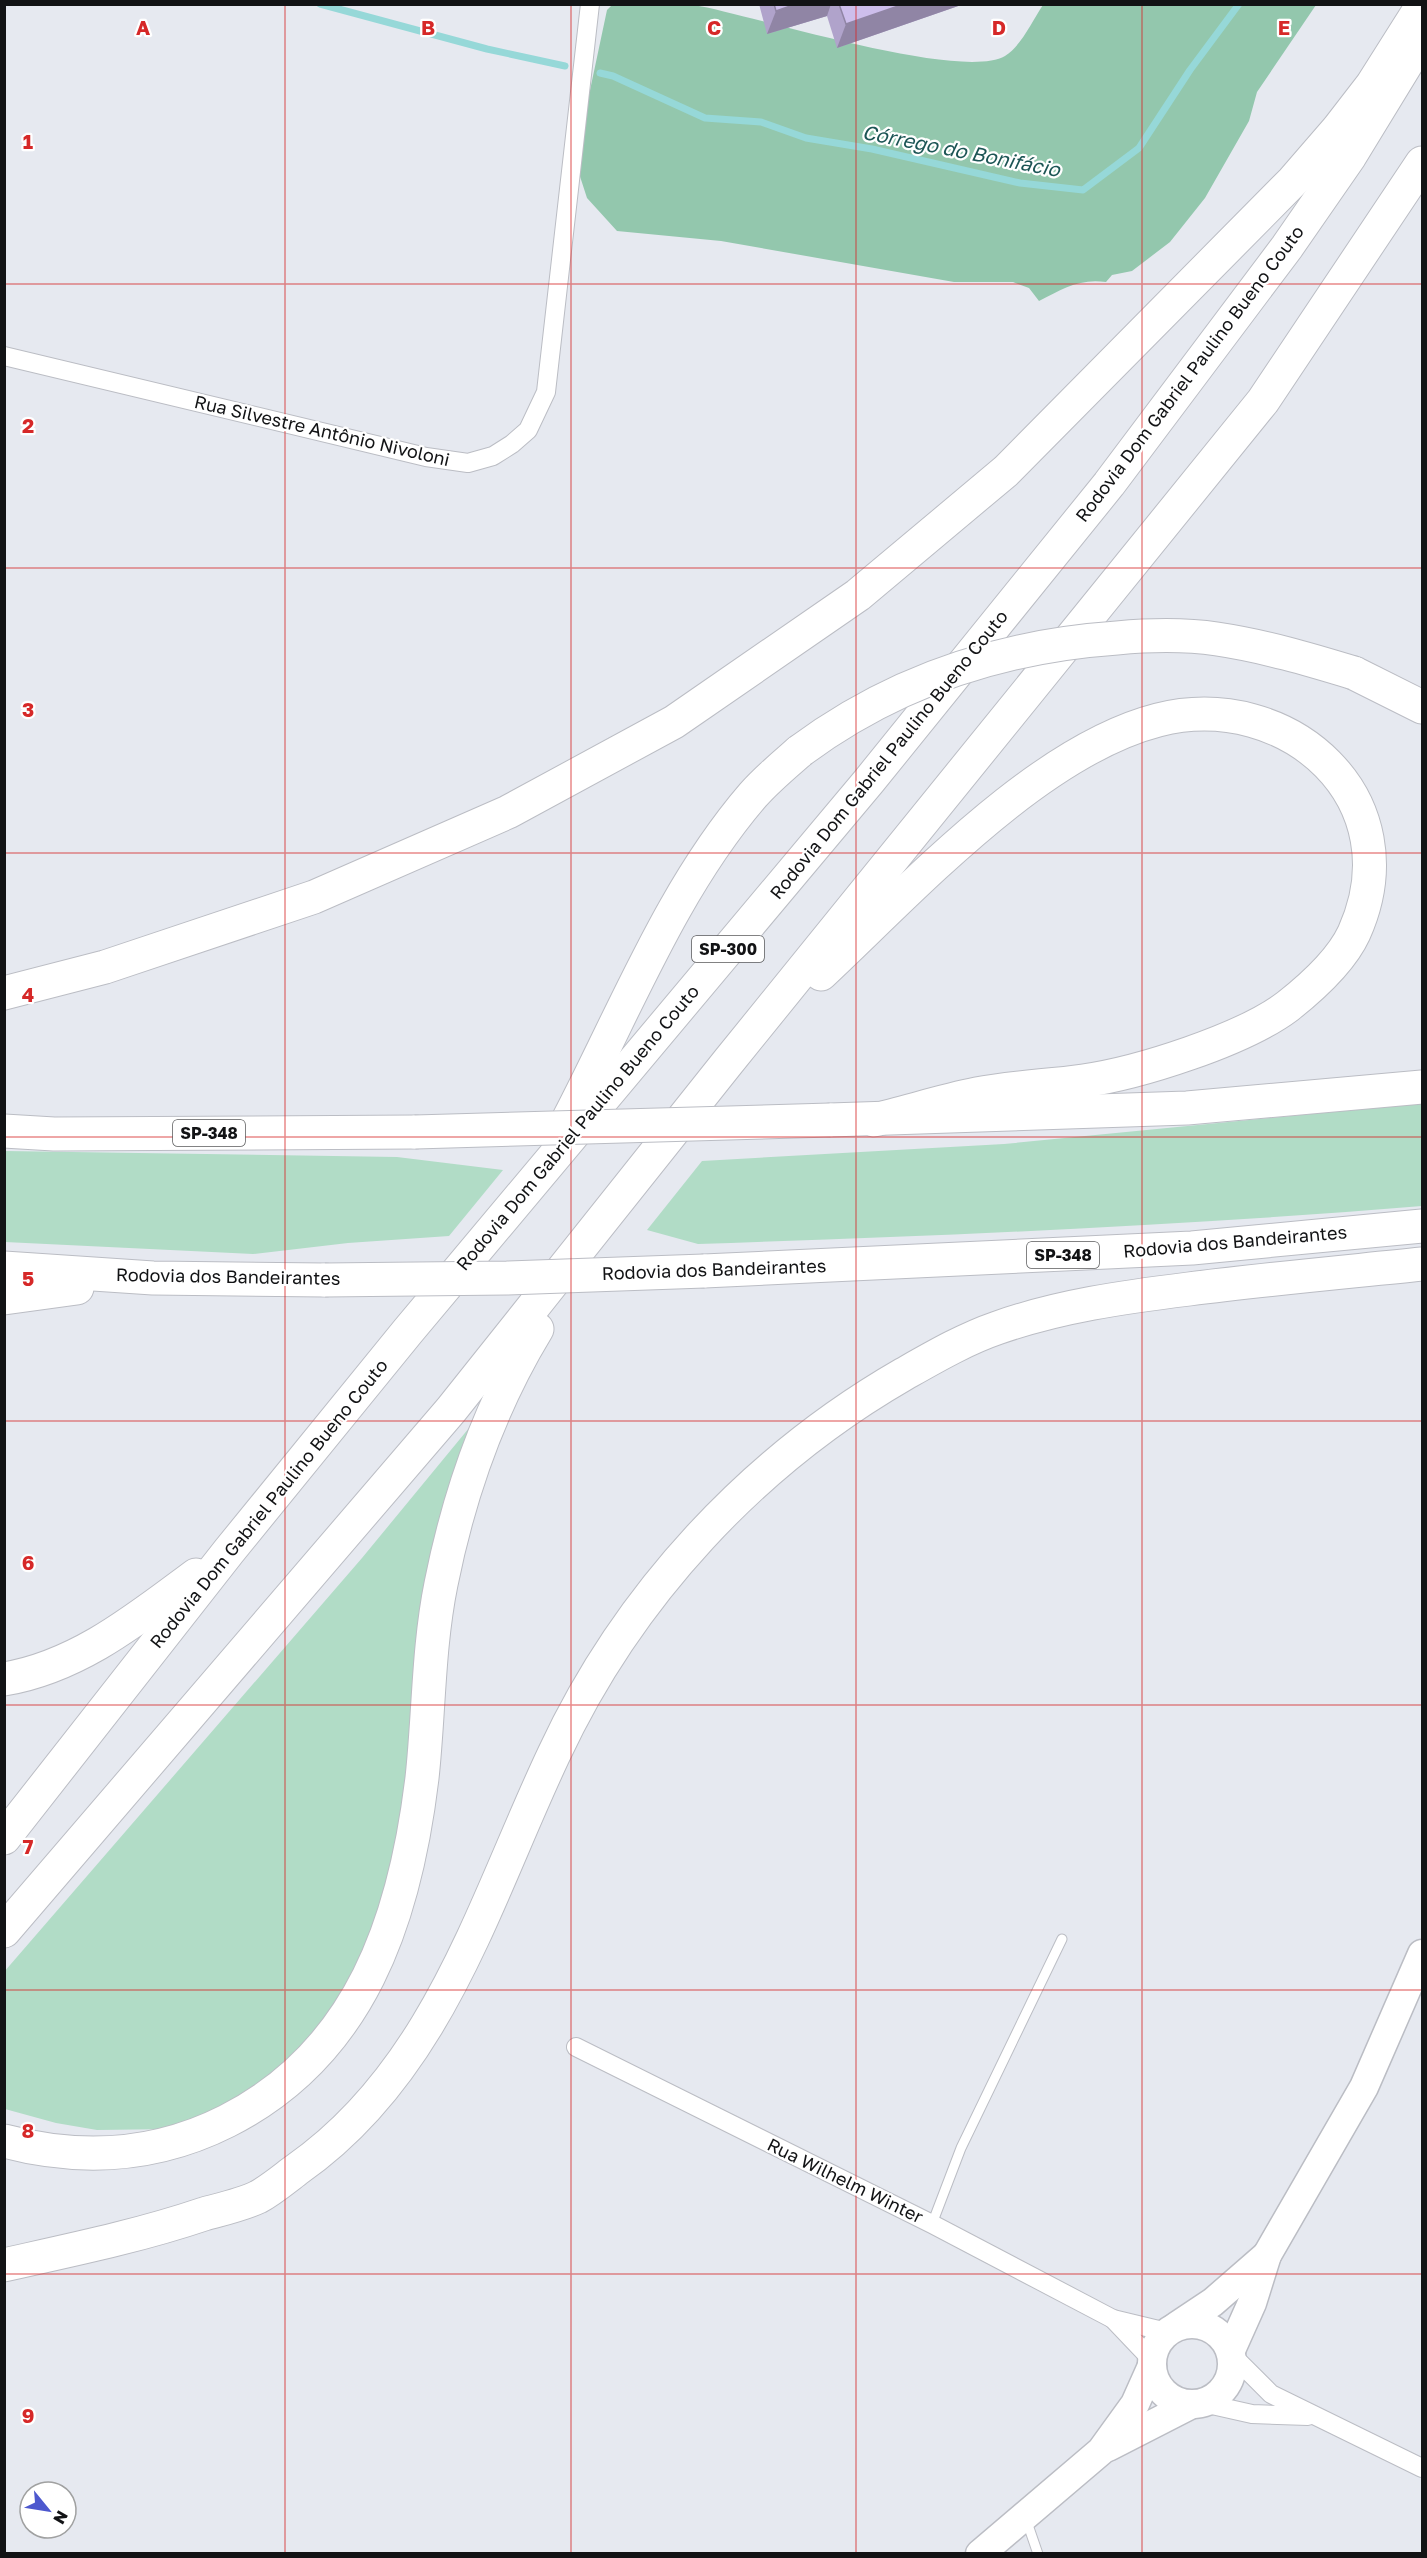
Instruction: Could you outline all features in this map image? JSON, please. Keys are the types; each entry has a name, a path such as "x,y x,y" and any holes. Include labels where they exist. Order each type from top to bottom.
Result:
{"highway":[{"path":"4,993 105,967 314,897 508,812 674,722 849,602 1006,471 1293,180 1338,129 1371,84 1422,6"},
{"name":"Rodovia Dom Gabriel Paulino Bueno Couto","path":"4,1838 229,1551 408,1331 869,781 1109,484 1293,238 1350,156 1422,38"},
{"path":"4,1931 437,1428 728,1062 1263,401 1422,163"},
{"path":"537,1178 667,925 706,857 754,794 800,751 831,728 894,693 984,660 1038,646 1160,635 1215,639 1286,652 1354,673 1422,707"},
{"path":"728,1062 952,851 1030,785 1099,741 1156,721 1190,714 1215,714 1268,724 1300,742 1329,766 1358,808 1366,831 1369,853 1366,892 1353,935 1327,971 1286,1007 1235,1036 1164,1061 1087,1081 979,1093 874,1120"},
{"name":"SP-348","path":"4,1131 54,1134 414,1132 874,1120 1187,1108 1422,1087"},
{"path":"4,2141 41,2151 91,2155 131,2152 178,2140 209,2130 242,2113 293,2078 332,2039 367,1984 393,1916 410,1854 422,1778 436,1617 457,1519 480,1442 515,1364 613,1206"},
{"name":"Rodovia dos Bandeirantes","path":"4,1268 153,1278 325,1280 507,1278 1192,1248 1422,1226"},
{"path":"4,2265 178,2223 259,2196 326,2149 362,2116 434,2014 470,1949 555,1751 590,1685 643,1606 697,1538 777,1463 860,1399 927,1360 995,1328 1092,1301 1422,1264"},
{"path":"4,1298 153,1278"},
{"path":"4,1679 26,1676 59,1664 120,1631 229,1551"}],"main road":[{"path":"1232,2353 1252,2303 1267,2255 1364,2087 1422,1954"},
{"path":"980,2553 1101,2451 1135,2404 1160,2340 1170,2330 1213,2302 1267,2255"},
{"path":"1101,2451 1217,2396 1227,2385 1233,2371 1232,2353 1224,2338 1214,2329 1200,2324 1187,2324 1170,2330"},
{"path":"1152,2363 1155,2380 1163,2392 1175,2401 1196,2404"}],"street":[{"name":"Rua Silvestre Antônio Nivoloni","path":"4,356 426,457 468,463 493,456 528,430 546,392 590,4"},
{"name":"Rua Wilhelm Winter","path":"576,2047 932,2224 1113,2319 1170,2330"},
{"name":"Rua Wilhelm Winter","path":"1113,2319 1152,2363"},
{"path":"1232,2353 1271,2394 1422,2468"},
{"path":"1196,2404 1251,2414 1316,2416"}],"lane":[{"path":"932,2224 966,2138 1062,1939"},
{"path":"1025,2517 1038,2553"}],"green space":[{"path":"663,3 694,5 902,54 981,62 1005,56 1011,51 1022,39 1043,5 1316,5 1257,92 1249,121 1205,198 1170,242 1132,271 1112,275 1106,282 1079,283 1039,301 1029,288 1013,282 954,282 721,241 617,231 587,198 575,161 607,10 612,5"},
{"path":"1422,1103 1422,1206 1060,1230 698,1244 647,1230 702,1161 1004,1144"},
{"path":"5,1151 397,1157 503,1170 449,1236 348,1243 253,1254 5,1242"},
{"path":"497,1394 472,1452 411,1814 372,1965 286,2075 172,2129 97,2130 56,2123 5,2109 4,1972 362,1558"}],"building":[{"path":"774,4 796,4 776,11"},
{"path":"839,4 904,4 846,24"}],"waterway":[{"name":"Córrego do Bonifácio","path":"320,4 487,49 565,66"},
{"name":"Córrego do Bonifácio","path":"600,73 613,76 705,118 761,122 806,138 872,149 1020,183 1083,190 1139,148 1190,70 1239,4"}]}
